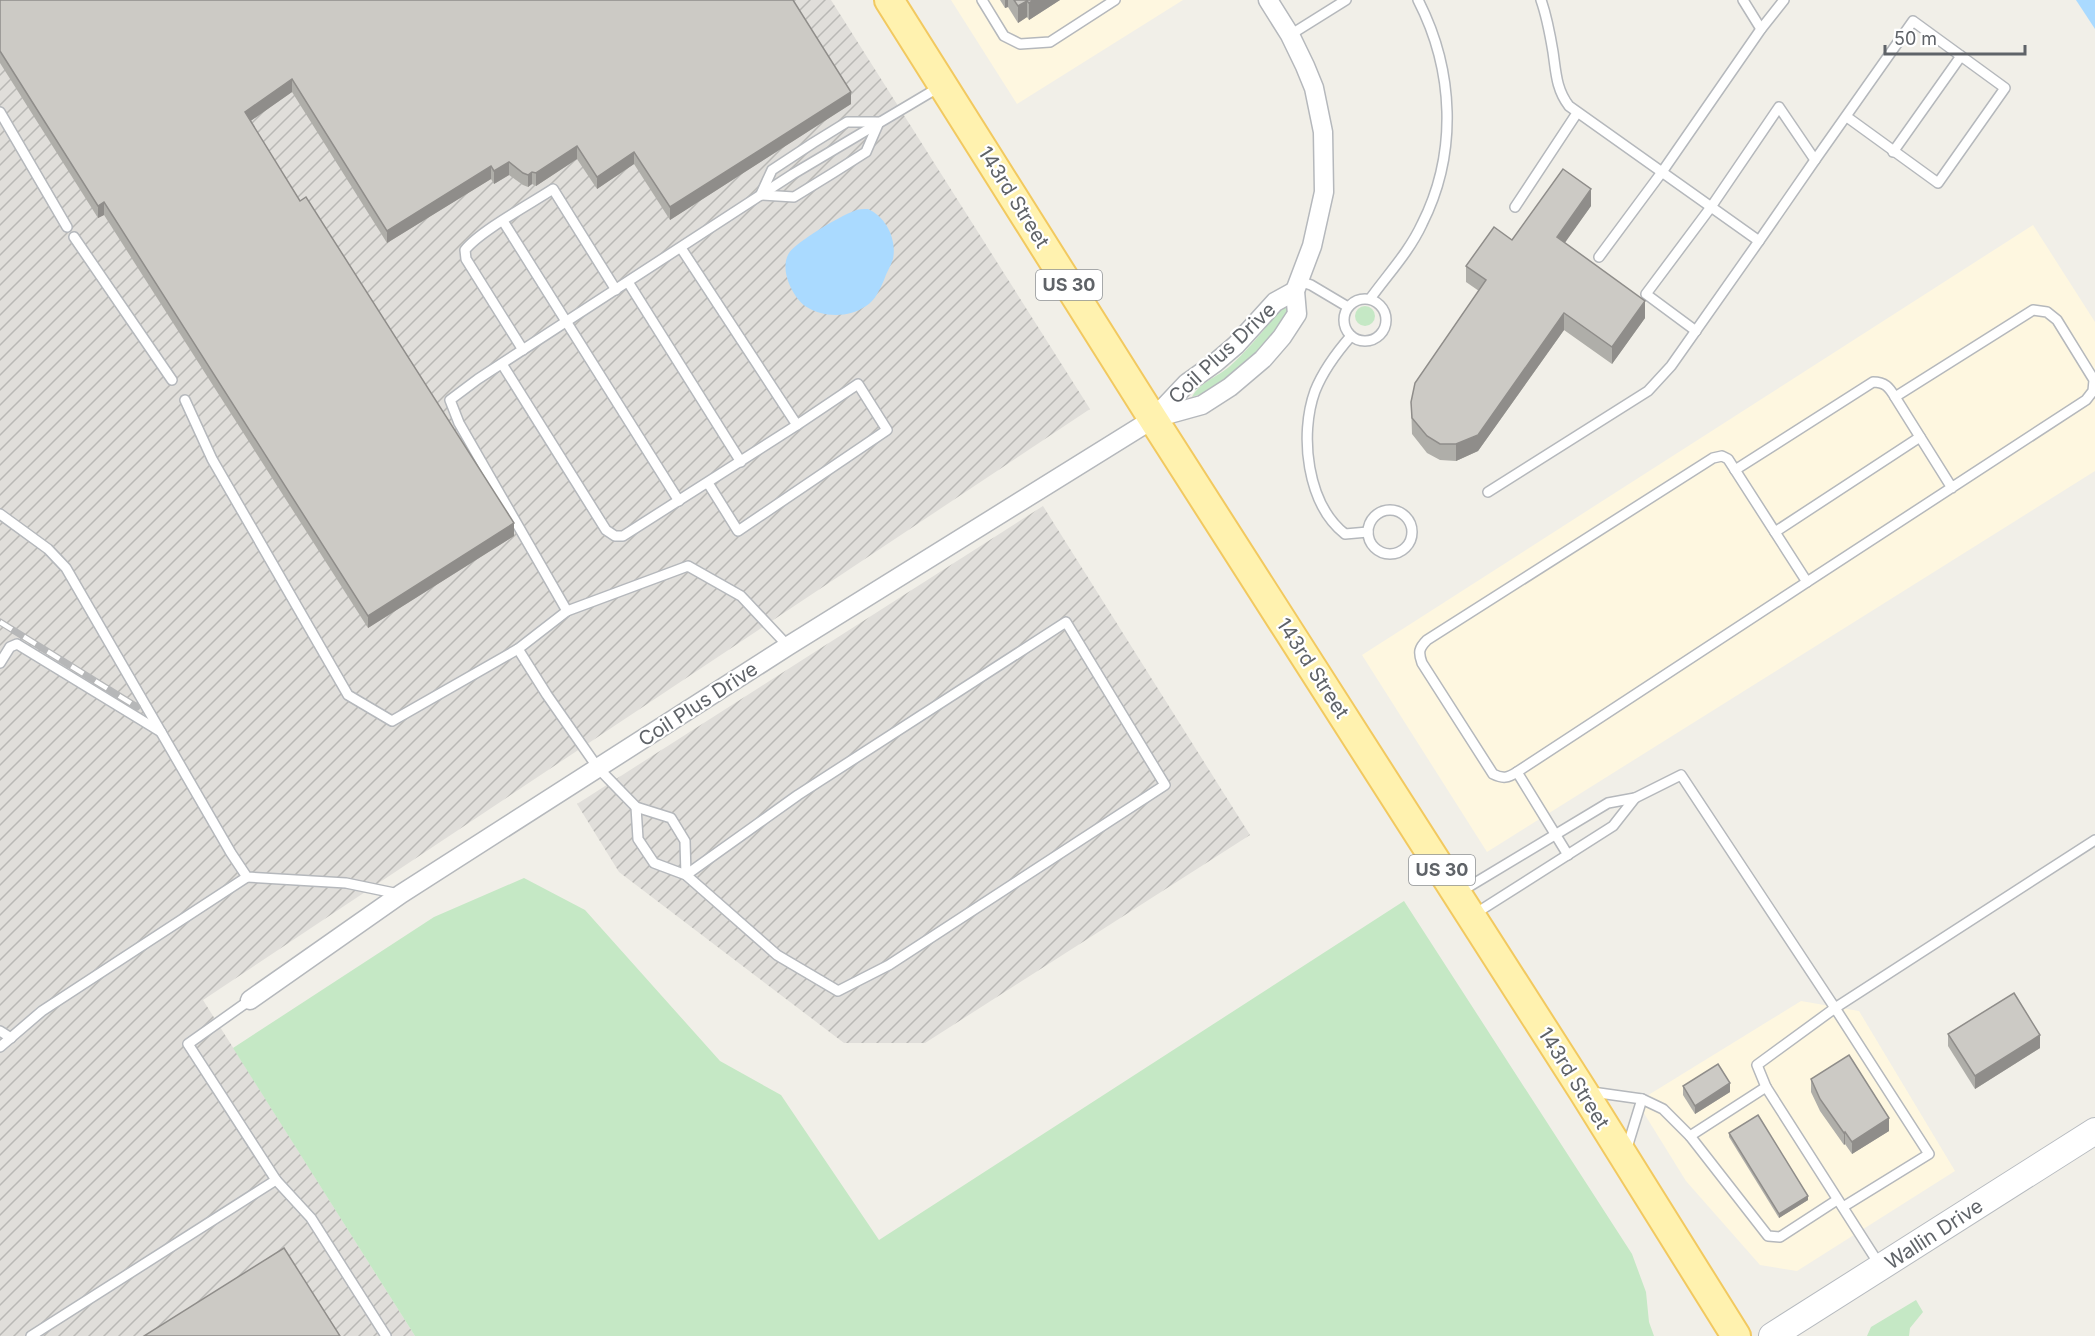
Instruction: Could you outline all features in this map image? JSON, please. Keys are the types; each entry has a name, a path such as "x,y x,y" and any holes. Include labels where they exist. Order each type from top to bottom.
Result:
{"main road":[{"name":"143rd Street","path":"889,0 1153,419 1583,1091 1736,1336"},
{"name":"Wallin Drive","path":"1772,1336 2095,1131"}],"street":[{"name":"Coil Plus Drive","path":"1153,419 1202,405 1230,387 1263,359 1282,338 1297,314 1297,286 1312,246 1324,192 1323,132 1314,88 1290,35 1268,0"},
{"name":"Coil Plus Drive","path":"250,1000 401,894 788,646 1153,419 1187,383 1236,345 1275,302 1297,286"}],"lane":[{"path":"982,0 1004,36 1020,44 1050,42 1115,0"},
{"path":"1290,35 1346,0"},
{"path":"1370,299 1405,254 1422,225 1433,200 1444,160 1448,126 1446,88 1436,46 1418,0"},
{"path":"1541,0 1553,51 1557,84 1562,96 1577,113 1759,241"},
{"path":"1743,0 1761,29"},
{"path":"1599,257 1784,0"},
{"path":"1488,492 1647,391 1671,366 1913,21 2005,88 1938,183 1847,117"},
{"path":"1893,152 1961,56"},
{"path":"567,611 459,423 450,400 501,364 761,195 943,85"},
{"path":"1696,332 1646,294 1711,207 1779,107 1815,160"},
{"path":"0,112 67,227"},
{"path":"1515,207 1577,113"},
{"path":"761,195 772,170 813,143 847,122 879,122"},
{"path":"761,195 794,196 841,168 866,152 879,122"},
{"path":"523,350 466,259 465,250 471,242 503,221 553,189 616,290"},
{"path":"503,221 679,501"},
{"path":"74,237 172,380"},
{"path":"681,248 797,425"},
{"path":"628,282 741,462"},
{"path":"1297,286 1311,285 1348,307"},
{"path":"1370,299 1382,306 1387,319 1383,332 1378,337 1365,341 1351,336 1344,324 1348,307 1356,300 1370,299"},
{"path":"1807,582 1728,459 1722,456 1713,458 1436,634 1420,647 1419,654 1422,663 1493,774 1501,778 1509,777 2086,400 2093,392 2094,380 2057,320 2046,312 2033,310 1895,397"},
{"path":"1351,336 1331,363 1316,391 1310,420 1308,454 1311,477 1320,503 1332,521 1345,534 1368,532"},
{"path":"501,364 610,534 615,536 623,536 708,483 858,384 887,430 738,531 708,483"},
{"path":"1735,470 1873,382 1882,382 1888,386 1952,488"},
{"path":"185,400 212,459 348,695 392,721 518,649 567,611 688,566 741,596 788,646"},
{"path":"1775,532 1920,437"},
{"path":"1390,510 1404,515 1411,528 1409,542 1398,552 1390,553 1377,549 1369,538 1368,532 1372,519 1377,514 1390,510"},
{"path":"0,514 48,549 66,568 247,877"},
{"path":"636,807 638,839 654,863 686,875 777,955 838,991 889,965 1165,785 1066,622 798,795 686,875"},
{"path":"0,663 10,647 17,644 163,733"},
{"path":"518,649 598,768 636,807 671,818 685,841 686,875"},
{"path":"1517,772 1568,855"},
{"path":"1464,905 1556,834 1608,803 1635,798 1681,775 1929,1154 1780,1237 1768,1236 1690,1136 1663,1109 1642,1099 1583,1091"},
{"path":"1464,905 1568,855 1613,826 1635,798"},
{"path":"1881,1268 1766,1087 1757,1065 1835,1008 2095,840"},
{"path":"0,1047 42,1011 247,877 346,883 401,894"},
{"path":"250,1000 188,1044 276,1180 311,1218 386,1336"},
{"path":"0,1031 11,1038"},
{"path":"1690,1136 1766,1087"},
{"path":"1624,1157 1642,1099"},
{"path":"31,1336 276,1180"}],"shaded area":[{"path":"0,0 831,0 1090,409 203,1000 415,1336 0,1336"},
{"path":"951,0 1183,0 1017,104"},
{"path":"2033,225 2095,322 2095,471 1487,852 1362,655"},
{"path":"1043,506 1250,835 925,1043 844,1043 619,872 577,804"},
{"path":"1801,1001 1859,1011 1955,1171 1797,1271 1760,1265 1686,1181 1637,1102"}],"green space":[{"path":"1286,304 1291,307 1283,320 1249,361 1207,392 1192,397 1204,384 1236,360"},
{"path":"1365,306 1372,309 1375,316 1372,323 1365,326 1358,323 1355,316 1358,309"},
{"path":"524,878 585,910 720,1061 781,1095 879,1240 1404,901 1632,1254 1646,1292 1649,1322 1654,1336 415,1336 233,1048 434,917"},
{"path":"1916,1300 1923,1312 1910,1328 1909,1336 1867,1336 1871,1327"}],"water":[{"path":"2076,0 2095,0 2095,29"},
{"path":"868,209 885,223 892,236 894,251 893,259 877,294 866,306 852,313 836,315 820,313 805,306 788,282 785,267 789,253 809,236 839,218 856,210"}],"building":[{"path":"0,0 793,0 851,92 670,207 634,152 597,177 577,146 536,173 532,172 528,175 509,162 494,171 491,166 387,231 292,79 245,112 300,201 306,197 514,523 368,616 104,202 98,206 0,51"},
{"path":"1014,0 1034,0 1018,6"},
{"path":"1563,169 1591,189 1557,237 1645,301 1612,347 1564,313 1478,435 1456,444 1440,444 1427,436 1412,418 1411,402 1415,383 1486,280 1466,266 1494,227 1512,240"},
{"path":"2014,993 2040,1035 1975,1076 1948,1034"},
{"path":"1849,1055 1889,1118 1852,1142 1820,1099 1811,1079"},
{"path":"1718,1064 1730,1083 1695,1106 1683,1086"},
{"path":"1758,1115 1808,1196 1779,1214 1729,1133"},
{"path":"284,1248 340,1336 144,1336"}],"railway":[{"path":"0,622 137,707"}]}
